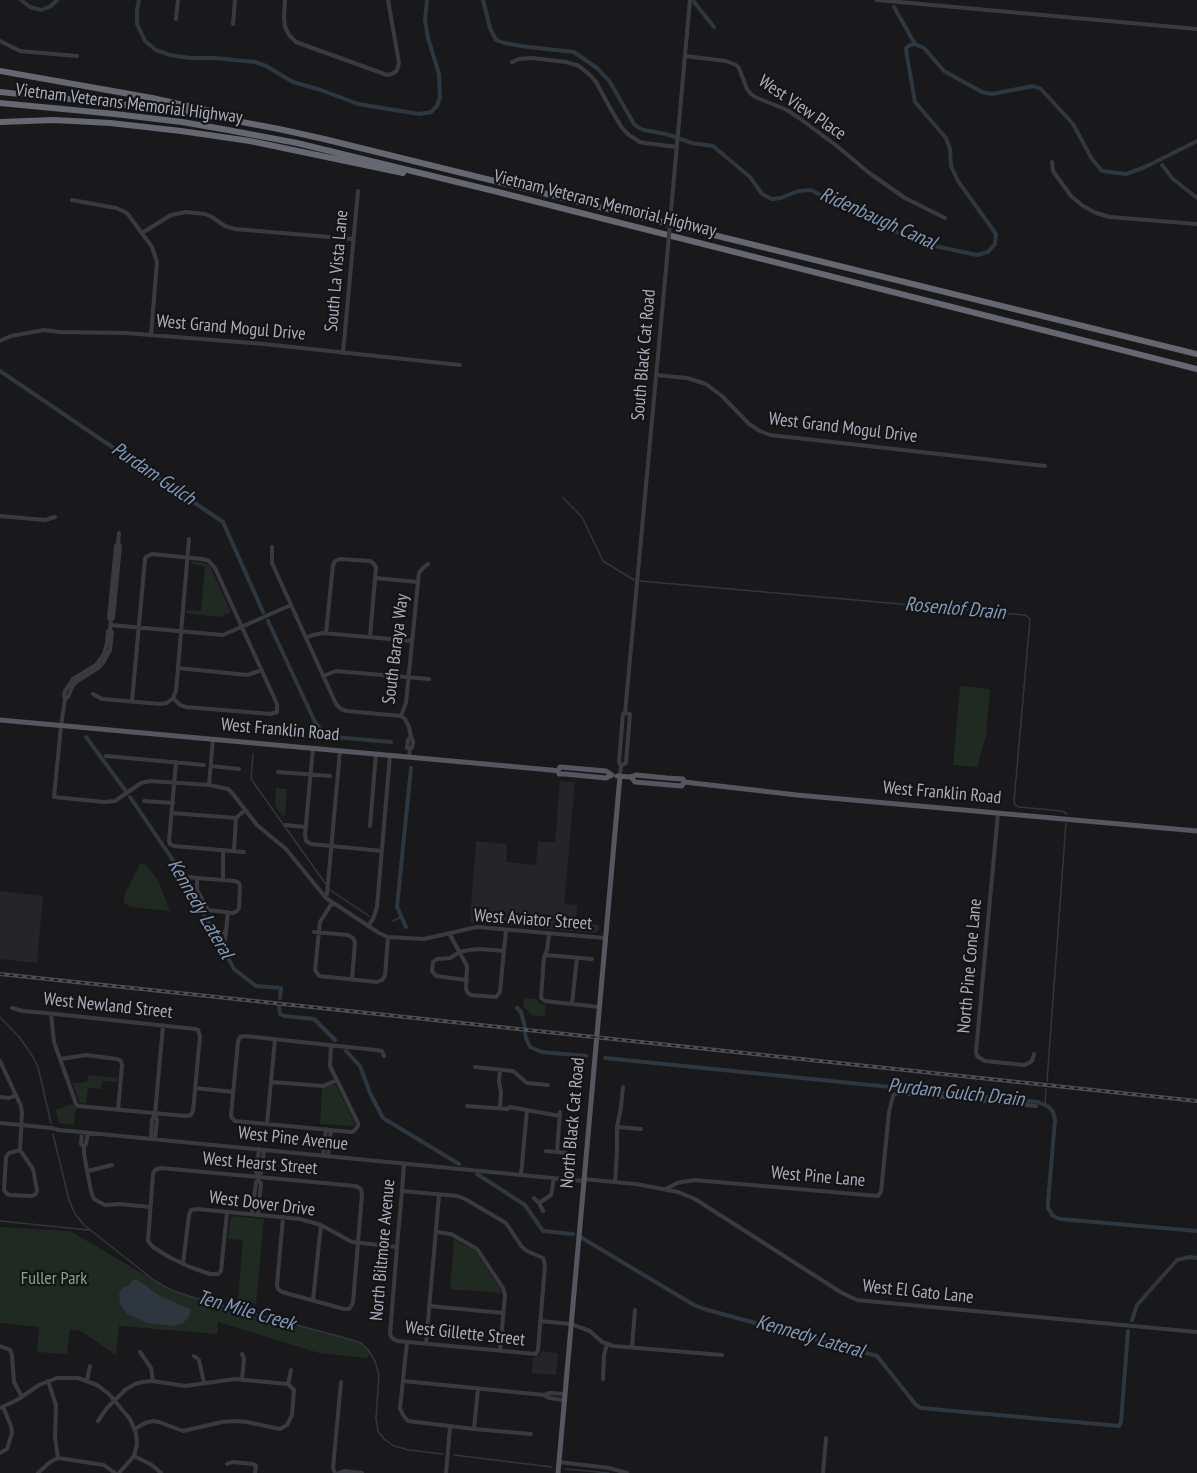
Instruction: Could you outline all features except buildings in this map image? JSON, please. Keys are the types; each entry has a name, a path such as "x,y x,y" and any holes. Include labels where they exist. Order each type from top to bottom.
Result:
{"highway":[{"path":"0,71 170,102 211,111 244,122"},
{"name":"Vietnam Veterans Memorial Highway","path":"0,92 188,112 324,139 1197,354"},
{"name":"Vietnam Veterans Memorial Highway","path":"0,103 138,117 297,143 1197,369"},
{"path":"0,122 54,120 110,123 181,131 297,150 498,192"}],"main road":[{"name":"West Franklin Road","path":"0,720 558,771 559,774 606,778 612,775 631,777 636,782 682,786 684,782 797,795 1197,831"},
{"name":"North Black Cat Road","path":"558,1473 620,776"}],"street":[{"path":"176,19 178,0"},
{"path":"233,24 235,0"},
{"path":"285,0 285,27 296,42 387,75 394,73 399,67 388,0"},
{"name":"South Black Cat Road","path":"620,776 621,766 626,763 630,714 626,713 690,0"},
{"path":"877,0 1197,29"},
{"path":"0,41 20,51 77,56"},
{"name":"West View Place","path":"685,56 726,61 736,65 747,89 755,97 788,110 904,198 945,218"},
{"path":"512,62 532,58 579,66 596,82 622,128 629,135 640,142 677,147"},
{"path":"1052,162 1053,171 1071,196 1083,207 1096,213 1110,217 1197,225"},
{"name":"South La Vista Lane","path":"343,352 358,191"},
{"path":"72,200 116,208 127,213 155,253 157,262 152,335"},
{"path":"142,233 171,214 186,212 205,214 235,229 353,239"},
{"name":"West Grand Mogul Drive","path":"0,341 30,331 44,330 152,335 460,365"},
{"name":"West Grand Mogul Drive","path":"656,375 687,378 706,384 722,396 749,424 770,435 1045,466"},
{"path":"0,516 45,520 55,517"},
{"path":"119,533 120,546 111,628 108,631 104,654 96,665 73,679 65,691 54,797 115,801 145,782 209,785 228,789 257,825 286,849 321,893 332,903 388,937 385,976 382,980 377,982 317,975 315,970 316,932 332,903"},
{"path":"93,694 102,699 161,704 173,698 176,691 189,539"},
{"path":"272,547 272,563 337,705 346,711 401,716"},
{"path":"132,701 144,561 152,554 209,561 215,568 277,704 277,712 271,714 186,707 173,698"},
{"path":"327,633 335,561 340,559 370,561 376,569 370,637"},
{"name":"South Baraya Way","path":"409,757 413,741 410,727 405,718 401,716 406,703 419,573 428,564"},
{"path":"375,579 418,582"},
{"path":"111,628 223,635 291,605"},
{"path":"306,638 318,633 327,633 412,641"},
{"path":"178,668 247,675 262,670"},
{"path":"323,676 336,671 429,679"},
{"path":"209,785 213,740"},
{"path":"313,748 306,841 311,844 382,851"},
{"path":"327,894 340,751"},
{"path":"370,826 376,754"},
{"path":"368,926 377,907 390,755"},
{"path":"106,756 204,765"},
{"path":"176,762 170,844 244,852"},
{"path":"211,766 239,769"},
{"path":"278,772 330,776"},
{"path":"144,801 173,803"},
{"path":"234,851 236,818 245,810"},
{"path":"172,813 236,818"},
{"name":"North Pine Cone Lane","path":"998,813 976,1052 977,1056 985,1061 1025,1065 1032,1061 1034,1053"},
{"path":"285,825 306,826"},
{"path":"223,850 223,880"},
{"path":"188,877 223,880 239,883 237,911 208,910 197,890 197,878"},
{"path":"225,941 228,912"},
{"name":"West Aviator Street","path":"388,937 424,939 477,927 605,938"},
{"path":"448,933 467,966 466,989 468,993 495,997 500,992 506,930"},
{"path":"218,932 226,932"},
{"path":"316,932 348,935 353,938 355,942 351,980"},
{"path":"549,933 544,957 540,996 542,999 599,1006"},
{"path":"467,980 433,974 434,961 451,958 460,952 474,949 504,951"},
{"path":"546,955 592,959"},
{"path":"572,1004 577,958"},
{"name":"West Newland Street","path":"12,1008 195,1029 200,1032 195,1088"},
{"path":"51,1014 54,1042 78,1106 186,1116 191,1115 193,1111 195,1088 233,1092"},
{"path":"153,1139 157,1120 155,1114 163,1025"},
{"path":"331,1046 330,1066 358,1123 357,1128 351,1132 235,1121 231,1115 240,1037 376,1050 382,1051 384,1056"},
{"path":"267,1124 275,1039"},
{"path":"60,1059 86,1055 121,1061 118,1110"},
{"path":"0,1061 22,1110 20,1150 33,1169 37,1190 36,1194 29,1197 10,1196 3,1188 6,1157 9,1153 20,1150"},
{"path":"475,1067 513,1071 527,1083 548,1085"},
{"path":"500,1070 500,1108"},
{"path":"0,1074 5,1071"},
{"path":"271,1082 319,1086 337,1080"},
{"path":"615,1182 617,1127 623,1087"},
{"name":"West Pine Lane","path":"583,1180 666,1189 677,1183 694,1180 878,1196 881,1192 889,1112 895,1094 1036,1106"},
{"path":"0,1097 9,1098 16,1095"},
{"path":"468,1106 507,1109 510,1107 560,1114 556,1152"},
{"path":"521,1175 527,1110"},
{"name":"West Pine Avenue","path":"0,1123 583,1180"},
{"path":"617,1127 641,1129"},
{"path":"326,1156 328,1130"},
{"path":"85,1132 84,1154 94,1199 105,1205 150,1207 148,1241 153,1247 183,1264 210,1274 218,1274 221,1271 227,1212"},
{"path":"258,1215 261,1183 256,1172 261,1149"},
{"path":"546,1151 567,1153"},
{"name":"North Biltmore Avenue","path":"392,1338 390,1334 404,1163"},
{"path":"88,1171 112,1165"},
{"name":"West Hearst Street","path":"150,1207 153,1174 161,1168 356,1186 361,1189 362,1194 358,1243"},
{"path":"252,1214 258,1177"},
{"path":"539,1203 551,1195 554,1178"},
{"name":"West El Gato Lane","path":"666,1189 695,1199 842,1293 857,1300 1197,1332"},
{"path":"402,1191 461,1197 506,1223 522,1247 543,1258 545,1265 540,1321 571,1324 590,1331 607,1344 722,1355"},
{"path":"426,1344 439,1195"},
{"path":"534,1198 543,1211"},
{"name":"West Dover Drive","path":"183,1264 189,1215 191,1210 197,1209 300,1219 321,1225 358,1243 397,1247"},
{"path":"283,1217 277,1285 282,1292 349,1309 352,1303 358,1243"},
{"path":"313,1300 321,1225"},
{"path":"436,1232 451,1234 481,1253 503,1288 505,1295 500,1351"},
{"path":"429,1306 503,1313"},
{"path":"632,1347 635,1310"},
{"name":"West Gillette Street","path":"392,1338 397,1341 536,1354 540,1321"},
{"path":"407,1342 400,1408 405,1418 412,1422 450,1427 531,1434"},
{"path":"603,1379 607,1344"},
{"path":"0,1346 10,1350 14,1382 22,1397"},
{"path":"140,1352 151,1368 153,1382"},
{"path":"242,1354 244,1359 242,1379"},
{"path":"194,1356 198,1360 204,1383"},
{"path":"87,1380 90,1366"},
{"path":"288,1384 291,1370"},
{"path":"0,1453 7,1449 12,1433 2,1407 39,1385 65,1377 87,1380 104,1389 130,1419 135,1429 137,1444 134,1456 117,1473 104,1465 58,1458 38,1473"},
{"path":"98,1421 114,1400 131,1386 142,1382 181,1386 242,1379 288,1384 294,1390 290,1422 277,1429 231,1421 212,1423 183,1431 153,1421 135,1429"},
{"path":"403,1381 544,1395 549,1398 564,1397"},
{"path":"48,1382 56,1405 55,1437 58,1458"},
{"path":"341,1382 333,1468 337,1473 362,1473"},
{"path":"474,1429 478,1389"},
{"path":"446,1473 450,1427"},
{"path":"823,1473 826,1438"},
{"path":"134,1456 149,1463 161,1473"},
{"path":"227,1464 232,1462 253,1464 256,1466 255,1473"},
{"path":"559,1462 609,1468 627,1473"}],"shaded area":[{"path":"560,781 575,782 564,904 577,905 576,923 599,925 599,930 596,933 470,922 476,841 507,844 506,862 536,865 538,841 555,843"},
{"path":"0,891 43,896 37,963 0,959"},
{"path":"134,1279 160,1296 190,1309 188,1318 182,1324 175,1326 147,1323 127,1314 120,1304 119,1295 121,1289 128,1286"},
{"path":"542,1351 558,1353 556,1375 532,1373 533,1358 539,1356"}],"green space":[{"path":"192,561 210,566 231,612 220,617 186,613 186,610 201,611 205,566 190,564"},
{"path":"960,686 990,689 986,736 977,767 953,765"},
{"path":"276,788 287,789 285,816 282,816 275,805"},
{"path":"144,863 158,880 170,911 131,907 124,903 124,896 140,864"},
{"path":"524,998 537,999 546,1005 545,1017 530,1015 523,1006"},
{"path":"88,1075 118,1078 117,1082 102,1081 101,1089 88,1088 86,1104 79,1101 72,1083 87,1082"},
{"path":"333,1084 355,1123 354,1126 320,1124 322,1088"},
{"path":"72,1104 77,1109 74,1125 59,1123 56,1110"},
{"path":"232,1216 264,1219 256,1304 238,1299 243,1240 228,1239"},
{"name":"Fuller Park","path":"0,1227 70,1231 172,1291 340,1336 362,1343 372,1353 366,1358 319,1353 218,1322 217,1334 119,1326 116,1355 81,1331 70,1330 67,1354 37,1352 39,1327 0,1323"},
{"path":"454,1239 475,1251 501,1293 450,1289"}],"waterway":[{"name":"Ridenbaugh Canal","path":"21,0 30,7 41,10 51,6 57,0"},
{"name":"Ridenbaugh Canal","path":"139,0 137,24 145,41 156,50 190,58 255,62 293,82 358,104 419,114 431,112 437,106 440,97 439,74 425,20 427,0"},
{"name":"Ridenbaugh Canal","path":"483,0 490,28 496,40 528,47 574,52 597,68 610,82 634,124 639,128 692,143 713,146 750,177 762,194 772,199 798,191 811,190 844,208 921,243 977,255 988,252 995,244 996,234 958,181 951,166 950,149 946,138 915,102 906,48 910,45 915,44 924,48 944,71 982,92 992,94 1033,86 1041,89 1073,124 1092,159 1102,171 1126,174 1197,141"},
{"path":"694,2 714,27"},
{"path":"894,7 915,44"},
{"path":"1162,165 1173,179 1197,198"},
{"name":"Purdam Gulch","path":"0,371 223,522 263,612"},
{"name":"Rosenlof Drain","path":"563,498 582,517 603,561 634,580"},
{"name":"Rosenlof Drain","path":"640,581 1025,615 1030,619 1014,802 1019,807 1062,811 1067,814"},
{"name":"Purdam Gulch","path":"268,621 315,722 324,733 334,737 391,742"},
{"name":"Kennedy Lateral","path":"86,737 125,790"},
{"path":"253,754 251,779 325,883"},
{"name":"Purdam Gulch","path":"406,927 397,907 411,768"},
{"name":"Kennedy Lateral","path":"130,797 181,872 234,969 256,986 281,988 280,998"},
{"name":"Rosenlof Drain","path":"1047,1081 1066,823"},
{"path":"330,890 369,916"},
{"path":"393,921 401,917"},
{"name":"Kennedy Lateral","path":"279,1007 280,1014 284,1016 314,1019 335,1040"},
{"name":"Purdam Gulch","path":"517,1008 521,1012 525,1027"},
{"name":"Ten Mile Creek","path":"0,1017 20,1038 38,1067 51,1123"},
{"name":"Purdam Gulch","path":"525,1033 530,1047 542,1052 586,1056"},
{"name":"Kennedy Lateral","path":"346,1051 360,1066 383,1118 459,1164"},
{"name":"Purdam Gulch Drain","path":"605,1058 1038,1102 1049,1107 1055,1120 1048,1202 1048,1208 1053,1216 1060,1219 1197,1231"},
{"name":"Rosenlof Drain","path":"1045,1104 1046,1089"},
{"name":"Ten Mile Creek","path":"53,1134 69,1200 75,1214 84,1225 155,1281 171,1290 361,1343 375,1361 379,1375 376,1419 378,1431 394,1446 443,1454"},
{"name":"Kennedy Lateral","path":"477,1174 525,1205 543,1231 573,1234"},
{"path":"0,1221 89,1230"},
{"name":"Kennedy Lateral","path":"582,1238 694,1305 877,1356 916,1405 921,1408 1119,1426 1128,1331"},
{"name":"Kennedy Lateral","path":"1132,1320 1137,1305 1177,1260 1197,1258"},
{"name":"Ten Mile Creek","path":"454,1455 552,1467"},
{"name":"Ten Mile Creek","path":"565,1469 609,1473"}],"railway":[{"path":"0,974 1197,1101"}]}
